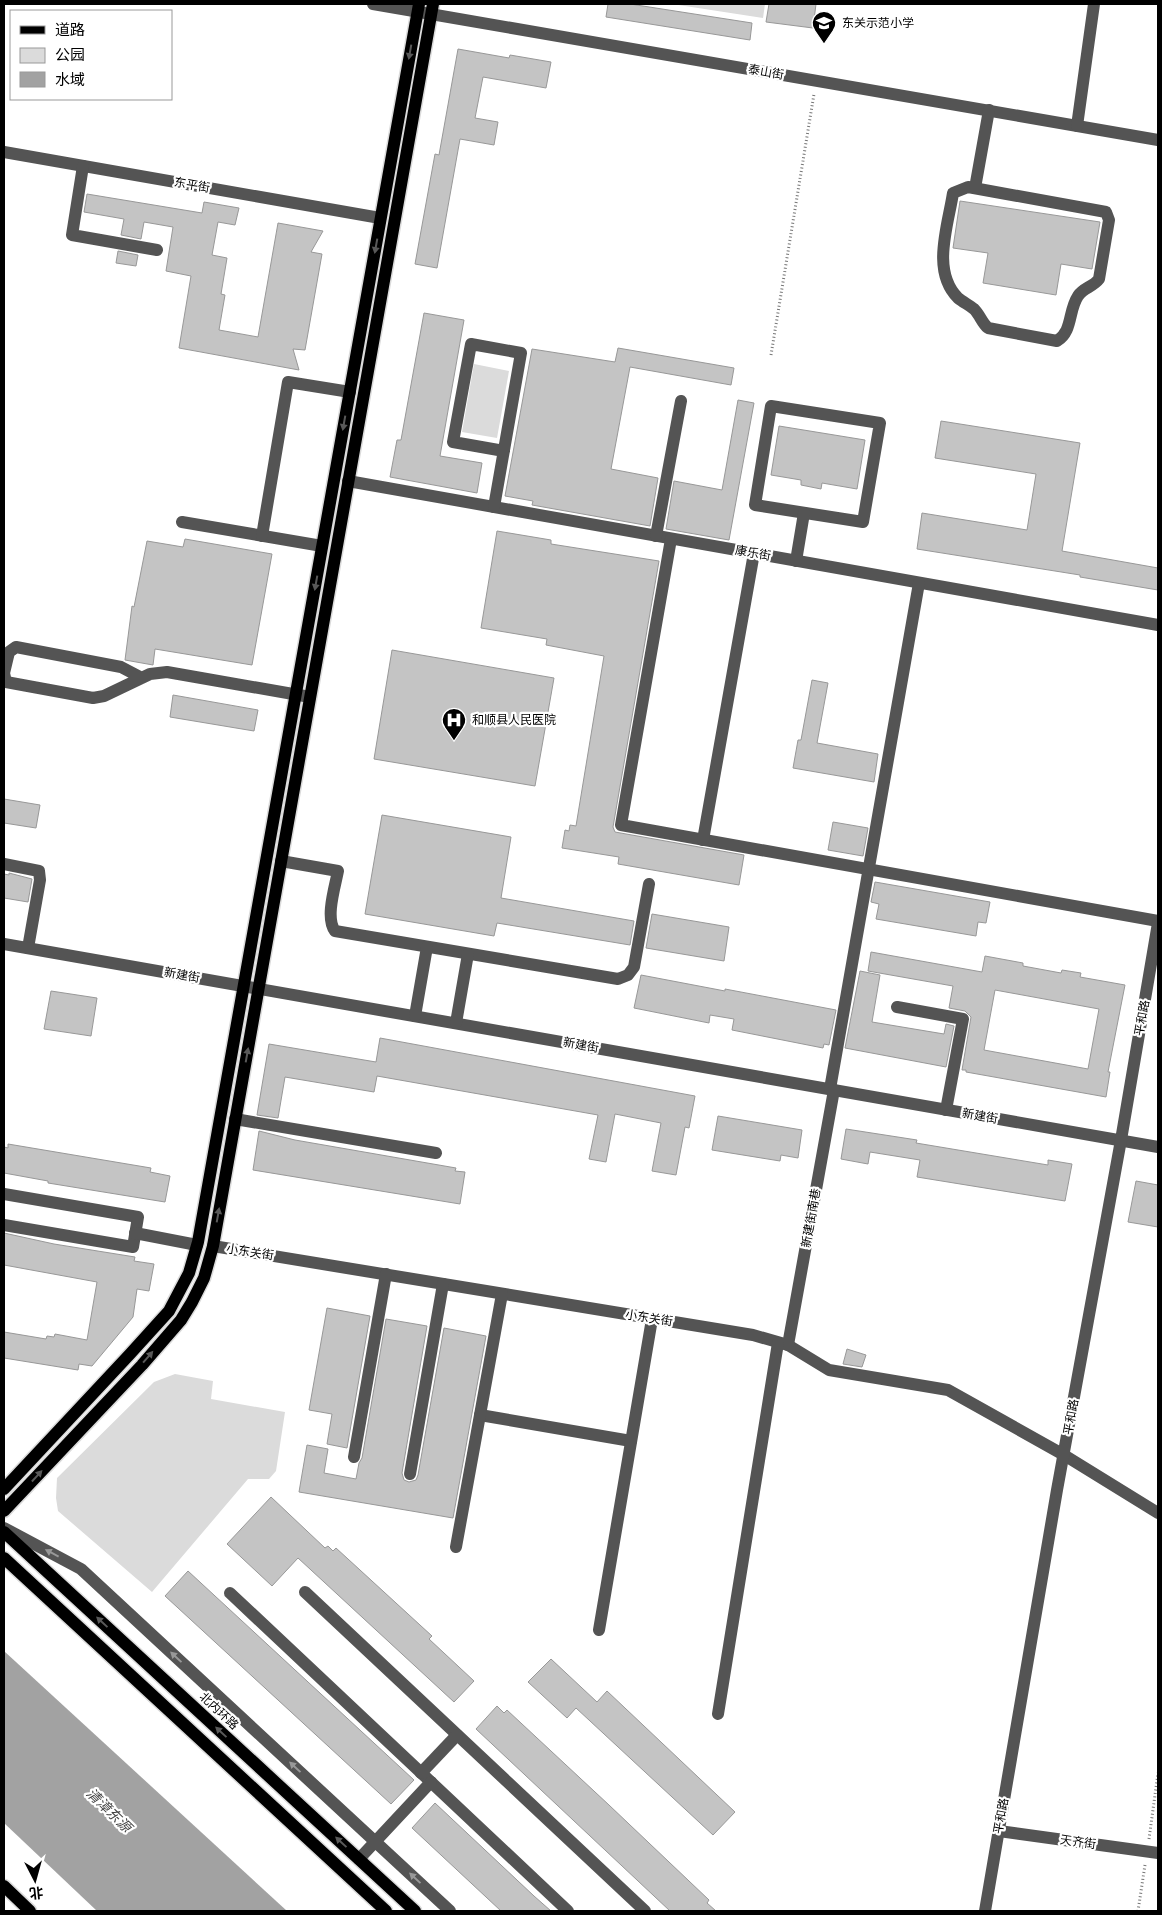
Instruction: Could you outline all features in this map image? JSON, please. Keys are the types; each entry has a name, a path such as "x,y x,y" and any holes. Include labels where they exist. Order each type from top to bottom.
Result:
{"main road":[{"path":"4,1489 169,1311 189,1273 197,1245 418,8"},
{"path":"4,1511 142,1365 181,1320 204,1278 213,1246 432,9"},
{"name":"北内环路","path":"4,1532 415,1911"},
{"path":"4,1558 386,1911"},
{"path":"4,1886 30,1911"}],"street":[{"name":"泰山街","path":"373,4 432,9 816,81 1158,140"},
{"path":"1076,126 1094,4"},
{"path":"975,188 989,110"},
{"name":"东平街","path":"4,152 380,218"},
{"path":"84,166 72,235 157,250"},
{"path":"968,187 975,188 1106,212 1109,220 1099,279 1077,297 1066,333 1057,341 992,330 985,325 976,310 958,298 950,288 944,275 943,255 953,193 968,187"},
{"path":"494,507 522,353 471,344 453,442 504,451"},
{"path":"262,536 288,382 350,392"},
{"path":"656,536 681,401"},
{"path":"771,406 880,423 863,522 804,512 755,505 771,406"},
{"name":"康乐街","path":"348,481 1158,625"},
{"path":"796,561 804,512"},
{"path":"182,522 322,546"},
{"path":"671,539 621,825 1158,922"},
{"path":"703,840 754,553"},
{"name":"新建街南巷","path":"718,1714 783,1344 832,1090 919,583"},
{"path":"142,678 121,667 16,647 9,652 4,673 6,682 93,698 104,696 142,678 150,674 167,672 310,697"},
{"path":"281,861 338,871 330,917 331,926 335,931 618,979 628,975 634,967 649,884"},
{"path":"4,864 40,871 28,948"},
{"name":"平和路","path":"985,1911 1158,922"},
{"name":"新建街","path":"4,944 1158,1147"},
{"path":"415,1016 427,947"},
{"path":"456,1023 468,954"},
{"path":"898,1007 962,1019 946,1110"},
{"path":"235,1119 436,1153"},
{"path":"4,1194 138,1217 133,1247 4,1225"},
{"path":"135,1233 197,1245"},
{"name":"小东关街","path":"213,1246 753,1335 783,1344 829,1370 948,1390 1064,1454 1158,1513"},
{"path":"354,1457 386,1274"},
{"path":"410,1474 443,1284"},
{"path":"456,1546 502,1294"},
{"path":"599,1630 652,1318"},
{"path":"480,1415 631,1441"},
{"path":"4,1528 80,1569 450,1911"},
{"path":"305,1592 645,1911"},
{"path":"230,1593 568,1911"},
{"path":"421,1773 457,1735"},
{"path":"359,1859 431,1782"},
{"name":"天齐街","path":"999,1831 1152,1853"}],"path":[{"path":"771,355 816,81"},
{"path":"1138,1911 1152,1853 1158,1773"}],"green space":[{"path":"672,4 765,4 763,18"},
{"path":"474,364 509,371 497,438 462,432"},
{"path":"175,1374 213,1381 211,1399 285,1412 276,1471 269,1479 248,1479 152,1592 58,1511 56,1498 57,1478 154,1382"}],"water":[{"name":"清漳东源","path":"4,1651 287,1911 97,1911 4,1823"}],"building":[{"path":"608,4 630,4 752,23 750,40 606,17"},
{"path":"769,4 816,4 813,28 766,22"},
{"path":"458,49 509,58 510,55 551,62 546,88 483,77 475,118 498,122 494,145 460,139 437,268 415,264 435,154 439,155"},
{"path":"87,194 202,213 204,202 239,208 235,225 218,222 212,255 227,258 221,294 225,295 219,330 258,337 278,223 323,231 311,252 322,254 305,350 293,349 299,370 179,348 191,276 166,271 173,227 144,222 141,239 121,235 124,219 84,212"},
{"path":"960,201 1100,222 1092,269 1061,264 1056,295 983,283 988,253 953,248"},
{"path":"118,251 138,255 136,266 116,263"},
{"path":"424,313 464,320 440,456 482,463 477,493 390,477 397,440 401,440"},
{"path":"618,348 734,368 731,385 630,367 611,469 658,478 650,526 532,505 533,501 505,496 532,349 615,362"},
{"path":"738,400 754,403 729,540 666,529 674,481 722,490"},
{"path":"941,421 1080,443 1062,551 1158,568 1158,590 1080,577 1080,575 917,549 922,513 1027,530 1036,474 935,458"},
{"path":"779,426 865,440 857,489 822,483 821,489 801,485 801,480 771,475"},
{"path":"497,531 551,540 551,544 659,561 613,827 615,832 744,855 739,885 618,864 619,857 562,848 565,830 569,831 570,825 576,826 604,656 546,645 547,639 481,628"},
{"path":"185,539 272,554 252,665 155,649 153,665 125,660 132,606 134,607 147,541 183,547"},
{"path":"392,650 554,678 535,786 374,759"},
{"path":"812,680 828,683 817,743 878,754 874,782 793,768 798,740 801,740"},
{"path":"173,695 258,710 254,731 170,717"},
{"path":"4,799 40,805 36,828 4,823"},
{"path":"382,815 511,837 501,898 634,921 630,945 497,923 494,936 365,914"},
{"path":"833,822 868,828 863,856 828,850"},
{"path":"9,873 32,879 28,902 4,898 4,874 9,875"},
{"path":"875,882 990,902 986,923 978,922 976,936 876,919 879,904 871,902"},
{"path":"652,914 729,927 724,961 646,948"},
{"path":"871,952 982,972 985,956 1061,973 1062,970 1081,973 1080,977 1125,985 1108,1072 1110,1072 1106,1097 962,1070 971,1017 965,1011 949,1008 953,986 868,971","holes":["995,990 1099,1009 1088,1069 984,1050"]},
{"path":"860,971 880,975 872,1022 944,1034 946,1024 954,1026 946,1067 845,1048"},
{"path":"641,975 836,1010 829,1045 824,1044 823,1048 732,1030 734,1019 710,1015 709,1023 634,1008"},
{"path":"51,991 97,998 91,1036 44,1029"},
{"path":"380,1038 695,1096 689,1128 685,1127 676,1175 652,1171 661,1123 615,1114 606,1162 589,1159 598,1115 377,1076 374,1092 285,1077 278,1118 257,1115 269,1044 376,1062"},
{"path":"718,1116 802,1130 798,1158 781,1155 780,1161 712,1150"},
{"path":"846,1129 917,1140 916,1143 1048,1165 1048,1160 1072,1164 1065,1201 917,1177 920,1160 870,1152 868,1164 841,1159"},
{"path":"259,1131 295,1140 456,1168 455,1171 465,1172 460,1204 253,1170"},
{"path":"8,1144 151,1168 150,1172 170,1176 165,1202 48,1183 48,1181 4,1173 4,1147 8,1148"},
{"path":"1136,1181 1158,1185 1158,1227 1128,1222"},
{"path":"4,1233 54,1244 135,1257 134,1261 154,1264 149,1291 137,1289 133,1317 92,1366 79,1364 78,1370 4,1358 4,1332 46,1339 47,1336 54,1337 55,1334 87,1340 97,1282 4,1265"},
{"path":"327,1308 370,1316 347,1448 327,1444 332,1414 309,1410"},
{"path":"386,1319 427,1326 402,1473 404,1480 409,1482 416,1480 418,1475 444,1328 486,1336 453,1518 299,1492 307,1445 328,1449 324,1473 356,1479 359,1463 362,1458"},
{"path":"847,1349 866,1355 862,1367 843,1364"},
{"path":"271,1497 325,1548 328,1546 333,1551 336,1548 432,1636 429,1639 474,1681 454,1702 298,1558 272,1586 227,1544"},
{"path":"188,1571 414,1780 391,1804 165,1596"},
{"path":"551,1659 597,1702 607,1691 735,1812 713,1835 576,1708 567,1718 528,1682"},
{"path":"497,1706 504,1713 507,1710 609,1805 709,1900 707,1903 716,1911 670,1911 476,1729"},
{"path":"435,1803 551,1911 501,1911 412,1828"}],"place":[{"name":"东关示范小学","path":"824,44"},
{"name":"和顺县人民医院","path":"454,741"}]}
